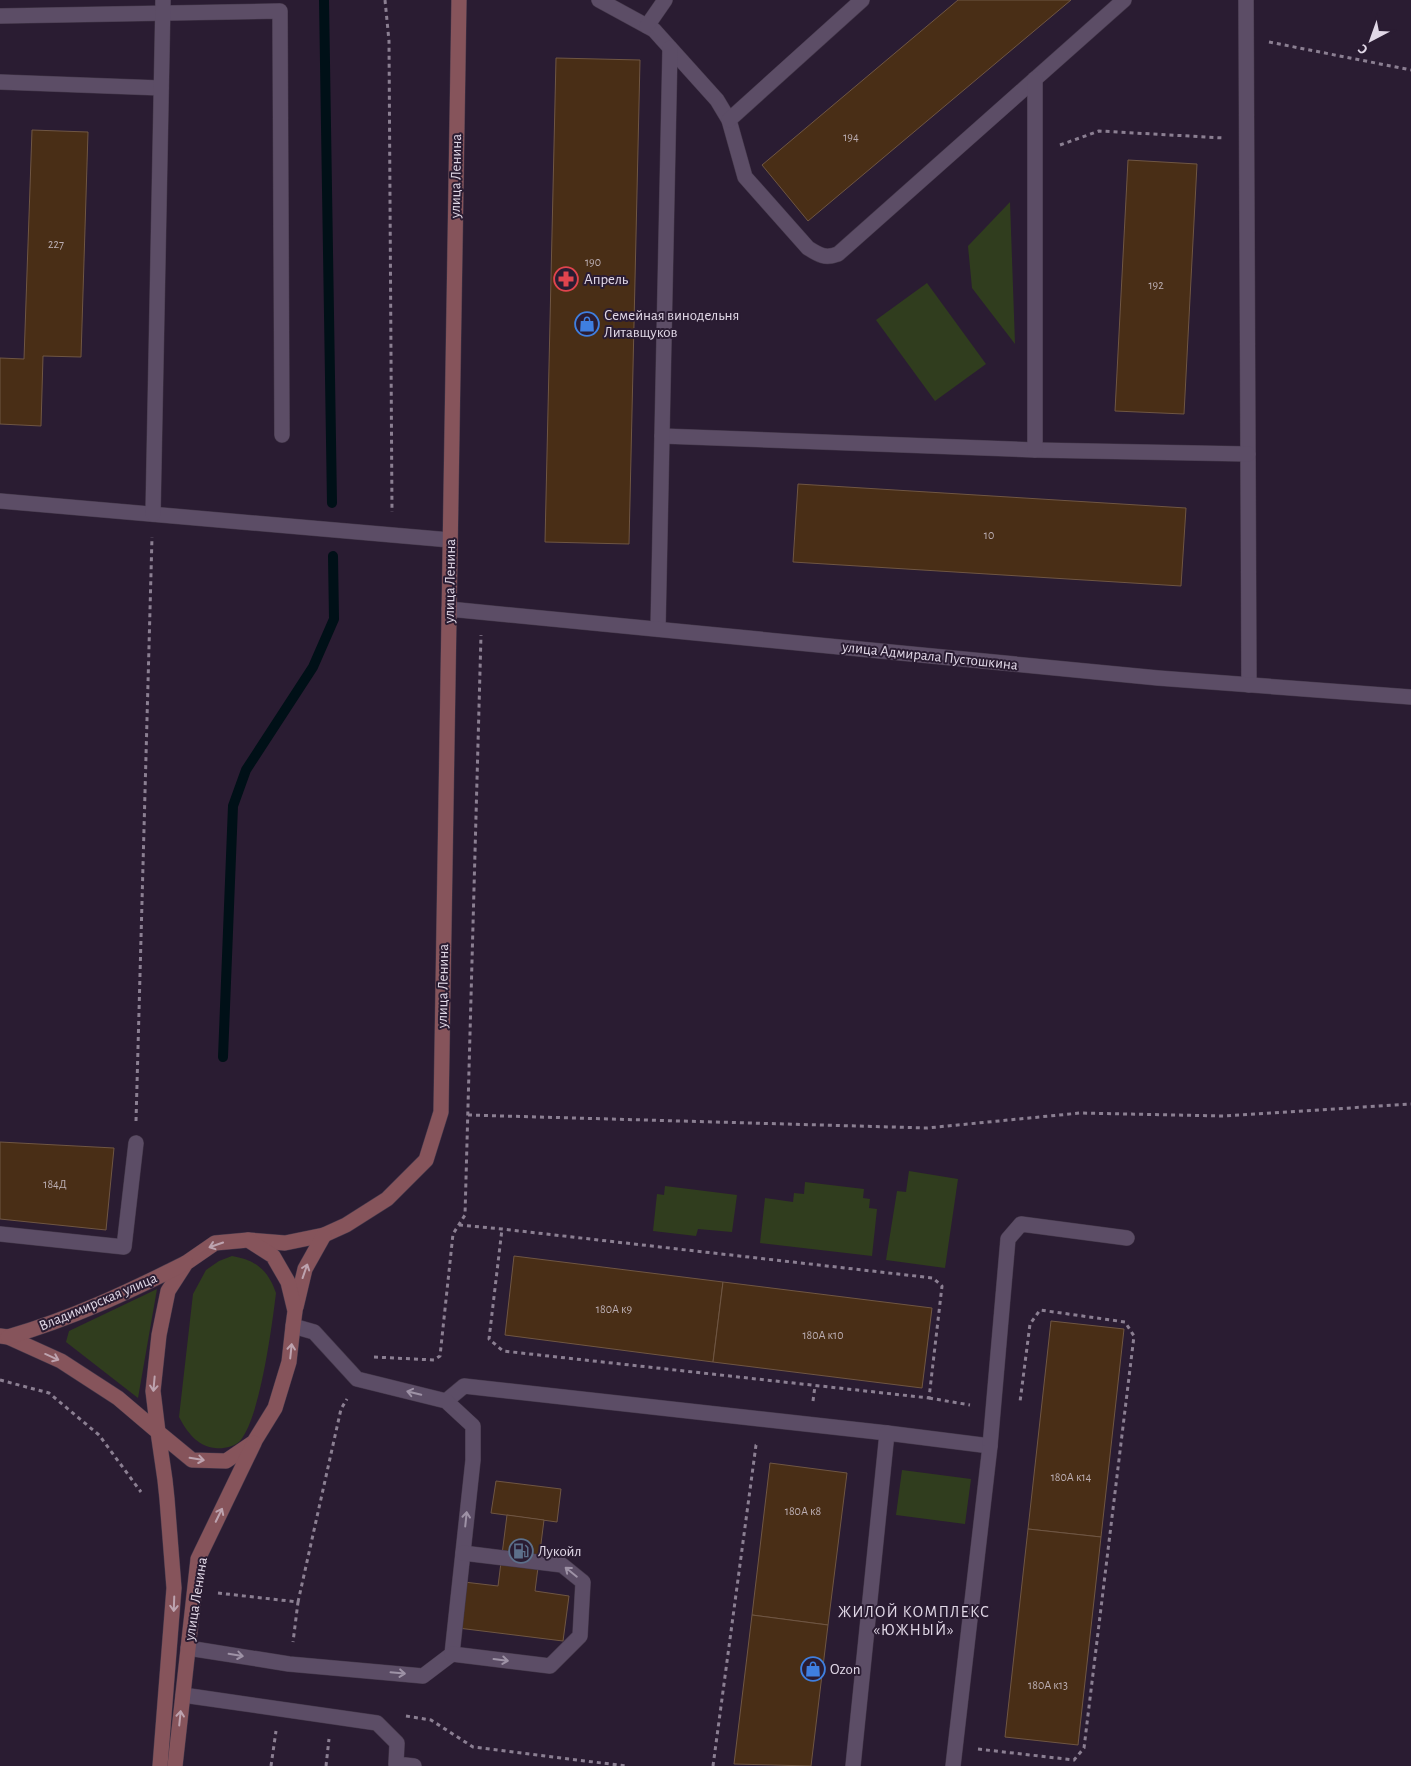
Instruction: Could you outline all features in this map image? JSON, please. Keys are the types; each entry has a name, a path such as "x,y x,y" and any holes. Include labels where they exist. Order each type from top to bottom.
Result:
{"street":[{"name":"улица Ленина","path":"324,1235 346,1225 387,1199 426,1160 441,1112 459,0"},
{"path":"599,0 654,30 717,100 729,120 745,177 808,248 819,255 829,257 838,254 1124,0"},
{"path":"647,26 665,0"},
{"path":"729,120 862,0"},
{"path":"1246,0 1249,685"},
{"path":"0,16 162,7 240,6 280,11 282,435"},
{"path":"153,514 162,7"},
{"path":"658,629 670,48"},
{"path":"1035,79 1035,450"},
{"path":"0,82 161,88"},
{"path":"662,436 1035,450 1248,454"},
{"path":"0,501 450,540"},
{"name":"улица Адмирала Пустошкина","path":"449,609 1158,678 1411,697"},
{"path":"0,1234 124,1247 136,1144"},
{"path":"953,1766 990,1446 1008,1239 1020,1224 1127,1238"},
{"path":"248,1240 285,1244 324,1235"},
{"path":"324,1235 305,1268 294,1318 314,1332 357,1379 446,1401 472,1426 473,1460 452,1654"},
{"name":"Владимирская улица","path":"248,1240 273,1256 288,1282 294,1318 289,1362 275,1408 254,1442 226,1461 192,1460 118,1398 61,1361 4,1336 57,1322 124,1294 186,1263 215,1243 248,1240"},
{"name":"Владимирская улица","path":"158,1432 153,1391 159,1334 168,1291 186,1263"},
{"path":"446,1401 464,1386 474,1386 990,1446"},
{"name":"улица Ленина","path":"158,1432 173,1555 174,1602 160,1766"},
{"path":"853,1766 887,1434"},
{"name":"улица Ленина","path":"175,1766 198,1559 254,1442"},
{"path":"188,1648 289,1664 423,1676 452,1654 550,1666 580,1636 583,1582 562,1565 463,1553"},
{"path":"183,1695 377,1723 397,1743 396,1765 414,1766"}],"path":[{"path":"385,0 389,41 392,535"},
{"path":"1246,38 1411,70"},
{"path":"1035,153 1099,131 1246,139"},
{"path":"136,1144 153,514"},
{"path":"468,1115 927,1128 1080,1113 1224,1116 1411,1104"},
{"path":"459,1225 933,1278 942,1286 929,1398 503,1352 490,1338 502,1230"},
{"path":"977,1749 1074,1760 1084,1748 1134,1336 1125,1322 1040,1310 1030,1324"},
{"path":"713,1766 756,1445 761,1440"},
{"path":"397,1743 401,1716 431,1720 473,1747 626,1766"}],"green space":[{"path":"1010,202 1015,344 972,288 968,246"},
{"path":"927,283 986,364 935,401 876,320"},
{"path":"909,1171 958,1179 945,1268 886,1260 897,1191 906,1192"},
{"path":"805,1182 864,1189 863,1198 870,1199 869,1208 877,1209 872,1256 760,1243 765,1198 793,1202 794,1193 804,1194"},
{"path":"665,1186 737,1195 732,1232 698,1229 696,1236 653,1231 657,1194 664,1195"},
{"path":"232,1256 248,1260 260,1267 269,1278 276,1293 264,1371 254,1413 240,1441 235,1445 225,1448 215,1448 203,1444 193,1437 179,1417 193,1294 206,1270 219,1261"},
{"path":"157,1289 138,1398 66,1342 69,1331"},
{"path":"902,1470 971,1479 965,1524 896,1515"}],"building":[{"path":"958,0 1071,0 808,221 762,165"},
{"path":"556,58 640,60 629,544 545,542"},
{"path":"32,130 88,132 81,357 43,356 41,426 0,424 0,358 24,359"},
{"path":"1128,160 1197,164 1184,414 1115,411"},
{"path":"798,484 1186,508 1181,586 793,562"},
{"path":"0,1142 114,1148 106,1230 0,1219"},
{"path":"514,1256 723,1282 713,1362 505,1335"},
{"path":"723,1282 932,1308 922,1388 713,1362"},
{"path":"1051,1321 1124,1329 1101,1537 1028,1529"},
{"path":"770,1463 847,1473 828,1625 752,1615"},
{"path":"496,1481 561,1489 557,1522 491,1513"},
{"name":"Лукойл","path":"507,1515 544,1520 535,1591 569,1596 563,1641 458,1628 464,1582 498,1586"},
{"path":"1028,1529 1101,1537 1078,1745 1005,1737"},
{"path":"752,1615 828,1625 811,1766 734,1764"}],"waterway":[{"path":"324,0 332,503"},
{"path":"223,1057 233,806 246,770 313,667 334,619 333,556"}],"place":[{"name":"Апрель","path":"566,279"},
{"name":"Семейная винодельня Литавщуков","path":"587,324"},
{"name":"Лукойл","path":"521,1551"},
{"name":"Ozon","path":"813,1669"}],"district":[{"name":"ЖИЛОЙ КОМПЛЕКС «ЮЖНЫЙ»","path":"914,1621"}]}
